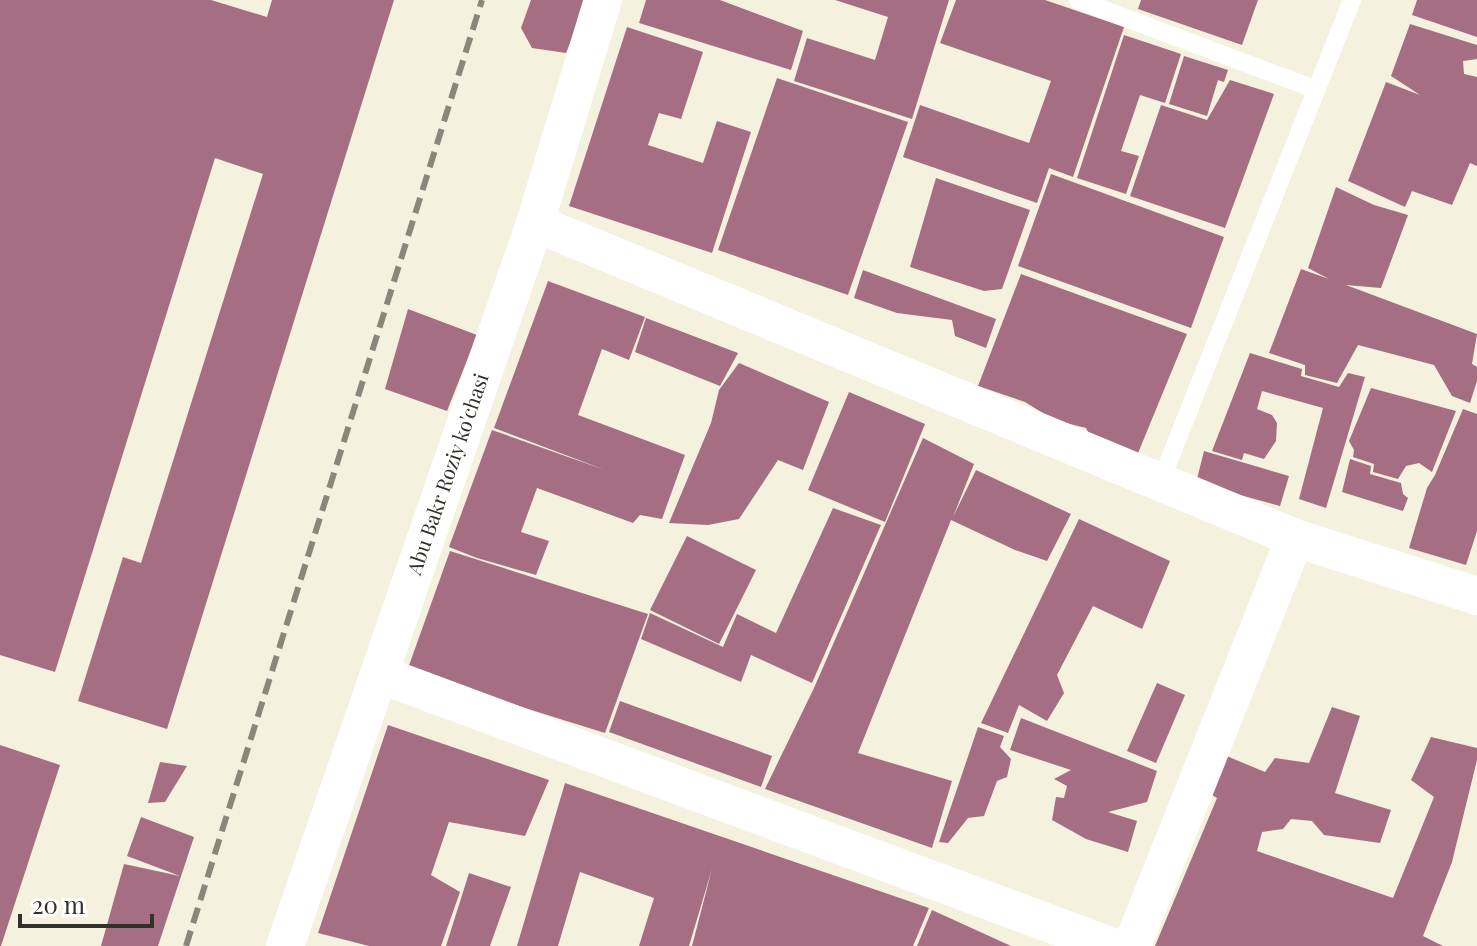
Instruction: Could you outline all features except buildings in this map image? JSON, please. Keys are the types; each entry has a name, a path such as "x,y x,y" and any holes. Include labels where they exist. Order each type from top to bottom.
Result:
{"street":[{"name":"Abu Bakr Roziy ko'chasi","path":"285,946 535,223 603,0"},
{"path":"535,223 1295,538 1477,596"},
{"path":"1132,946 1295,538"},
{"path":"379,674 1110,946"}],"lane":[{"path":"1078,0 1317,90"},
{"path":"1160,483 1352,0"}],"railway":[{"path":"186,946 482,0"}]}
